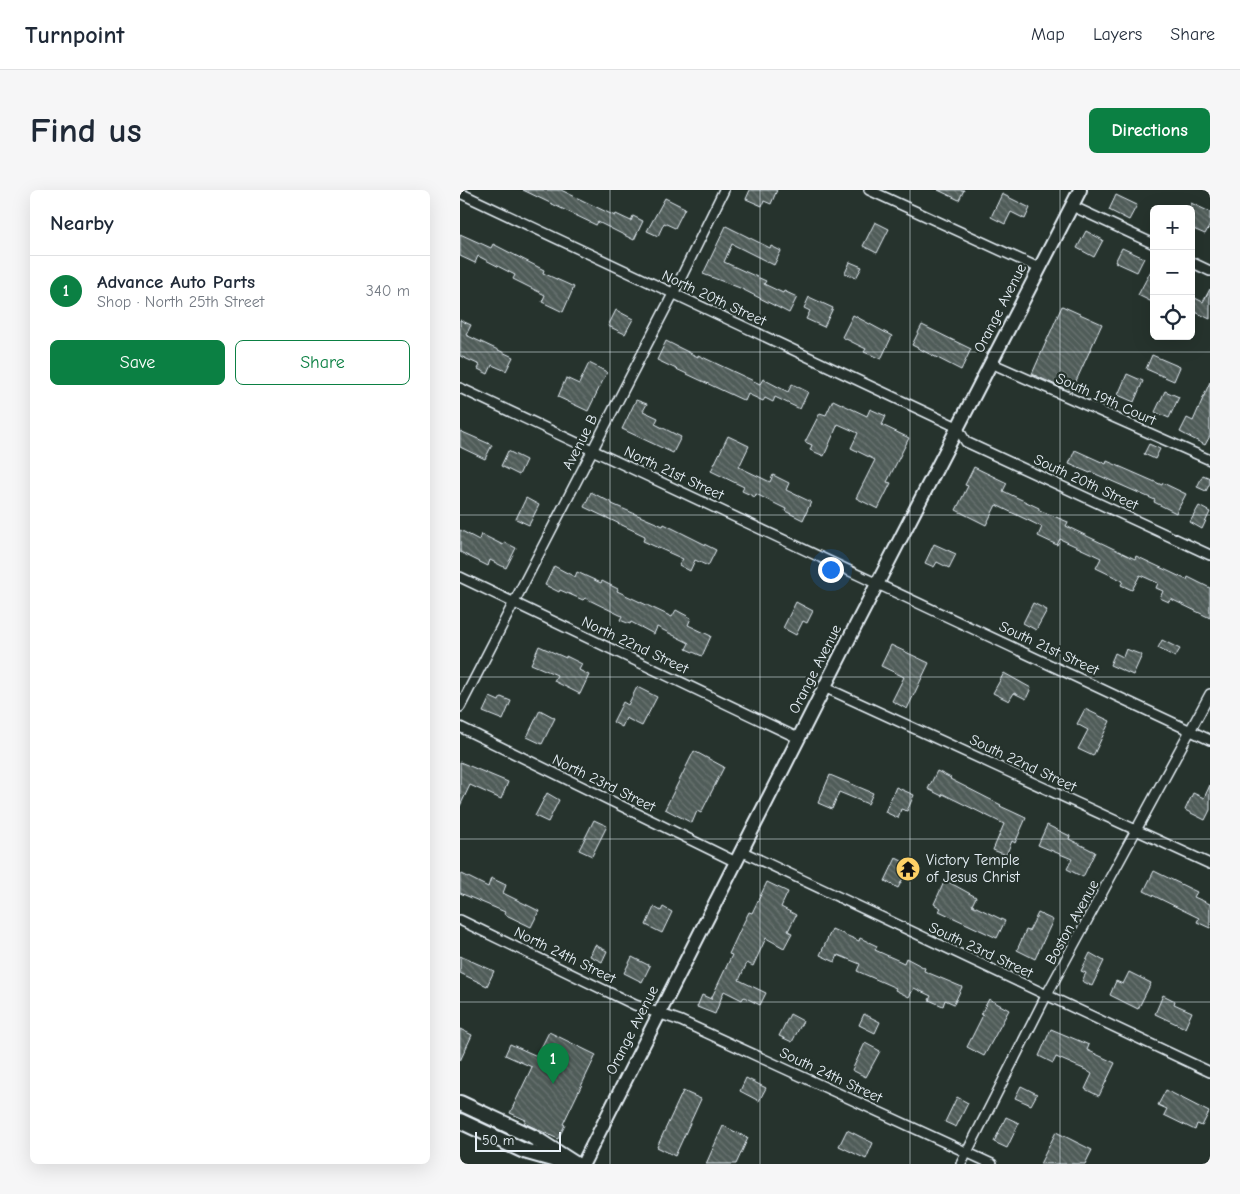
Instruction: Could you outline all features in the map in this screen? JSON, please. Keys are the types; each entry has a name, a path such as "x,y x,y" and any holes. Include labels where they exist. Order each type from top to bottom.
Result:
{"main road":[{"name":"Orange Avenue","path":"583,1164 877,582 1080,190"},
{"path":"460,1103 533,1137 575,1164"},
{"path":"460,1121 524,1151 568,1164"}],"street":[{"name":"Avenue B","path":"460,707 673,294 724,190"},
{"path":"869,190 1039,268"},
{"name":"North 20th Street","path":"460,193 957,427"},
{"path":"1072,206 1150,242"},
{"path":"1195,264 1210,271"},
{"name":"South 19th Court","path":"990,363 1210,460"},
{"name":"North 21st Street","path":"460,388 877,582"},
{"name":"South 20th Street","path":"957,427 966,442 1210,555"},
{"name":"North 22nd Street","path":"460,577 798,738"},
{"name":"South 21st Street","path":"877,582 1210,740"},
{"name":"South 22nd Street","path":"824,687 1210,864"},
{"name":"Boston Avenue","path":"961,1164 1046,996 1210,694"},
{"name":"North 23rd Street","path":"460,727 736,862"},
{"name":"South 23rd Street","path":"742,851 1210,1072"},
{"name":"North 24th Street","path":"460,920 635,1005 658,1013"},
{"name":"South 24th Street","path":"658,1013 681,1021 992,1164"}],"building":[{"path":"523,190 561,190 615,216 616,214 631,221 633,216 643,221 634,240 598,222 596,225"},
{"path":"750,190 777,190 771,204 764,201 762,206 746,199"},
{"path":"938,190 964,190 959,200"},
{"path":"1002,194 1030,208 1025,219 1011,212 1005,224 991,217"},
{"path":"1116,195 1137,205 1129,220 1109,210"},
{"path":"665,198 685,208 675,228 664,223 658,236 647,231"},
{"path":"1191,203 1210,212 1210,225 1205,234 1195,230 1195,205 1191,205"},
{"path":"875,222 889,229 877,253 863,246"},
{"path":"726,226 770,248 771,246 781,251 774,265 732,244 724,262 766,281 764,284 797,297 789,313 740,288 703,274"},
{"path":"1086,231 1103,240 1094,257 1077,248"},
{"path":"460,234 491,248 493,244 544,270 543,273 574,287 563,312 542,302 545,295 513,279 515,275 478,256 475,263 460,256"},
{"path":"1122,248 1144,258 1137,272 1115,262"},
{"path":"850,262 862,267 856,278 845,273"},
{"path":"1150,272 1150,301 1138,295"},
{"path":"1210,289 1210,319 1195,312 1195,298 1203,302"},
{"path":"809,297 833,308 824,327 806,319 810,311 804,308"},
{"path":"1062,306 1102,324 1071,392 1032,374"},
{"path":"616,310 633,319 625,334 608,326"},
{"path":"853,315 892,336 881,359 864,352 866,349 842,337"},
{"path":"460,320 471,325 466,335 513,357 506,371 492,365 488,374 478,369 480,365 460,356"},
{"path":"922,325 971,349 961,370 912,345"},
{"path":"666,341 760,384 763,379 788,392 792,384 808,392 800,409 775,397 773,402 765,398 763,401 748,394 745,401 657,360"},
{"path":"1152,355 1180,367 1174,381 1146,369"},
{"path":"589,363 607,372 588,411 558,397 566,378 579,384"},
{"path":"1127,374 1143,381 1134,402 1118,395"},
{"path":"1210,382 1210,436 1205,445 1180,432 1187,418 1193,421"},
{"path":"1165,391 1179,397 1169,418 1155,412"},
{"path":"636,400 647,404 643,411 658,418 655,424 681,437 673,453 622,429"},
{"path":"833,400 867,416 870,409 886,416 882,425 909,438 887,482 891,483 878,509 856,498 875,460 851,448 858,433 838,424 824,456 810,450 812,445 805,442 820,413 826,415"},
{"path":"460,431 492,445 485,459 460,447"},
{"path":"728,436 749,446 739,467 770,482 773,475 789,483 786,490 811,502 803,520 756,494 755,497 742,491 744,487 711,471"},
{"path":"1149,444 1160,449 1155,459 1144,454"},
{"path":"1075,450 1106,464 1107,461 1162,485 1163,483 1186,494 1176,513 1154,502 1155,500 1069,464"},
{"path":"508,451 526,460 519,475 501,466"},
{"path":"974,467 1007,483 1003,491 1039,508 1039,510 1068,522 1066,526 1135,559 1136,556 1187,580 1188,577 1210,588 1210,618 1171,599 1169,602 1160,598 1163,591 1156,588 1158,583 1140,575 1132,590 1121,585 1123,581 1096,568 1101,558 1060,539 1057,545 1038,536 1042,527 996,505 986,525 956,510 968,486 965,485"},
{"path":"1203,475 1210,478 1206,491 1197,487"},
{"path":"591,492 612,504 663,526 664,524 716,550 708,566 695,560 690,571 679,565 683,559 643,541 645,536 584,507"},
{"path":"526,498 539,505 529,525 516,519"},
{"path":"1199,506 1210,512 1202,529 1190,522"},
{"path":"460,530 479,540 481,534 503,545 504,542 516,548 506,568 490,560 488,566 460,552"},
{"path":"934,544 956,554 949,568 937,562 934,567 925,563"},
{"path":"554,566 575,577 577,572 601,583 602,581 618,589 617,591 672,617 676,610 691,618 688,625 711,636 702,656 686,649 689,643 657,627 654,634 631,622 630,624 620,620 622,616 585,598 583,600 545,585"},
{"path":"796,602 813,611 807,623 803,621 796,635 783,628"},
{"path":"1033,603 1047,610 1036,630 1023,623"},
{"path":"1162,640 1180,649 1175,657 1158,648"},
{"path":"891,645 929,663 907,709 892,701 904,677 881,666"},
{"path":"539,646 582,664 579,670 589,675 580,694 554,681 557,675 531,664"},
{"path":"1126,649 1142,655 1133,675 1110,665 1115,653 1123,657"},
{"path":"1004,673 1031,688 1026,699 1014,693 1009,701 993,693"},
{"path":"637,687 657,697 642,726 626,718 622,727 613,722 623,702 628,705"},
{"path":"490,697 499,701 501,697 511,701 503,720 483,712"},
{"path":"1085,709 1110,721 1093,756 1078,749 1088,730 1077,724"},
{"path":"540,710 555,718 542,744 527,737"},
{"path":"694,751 724,767 701,813 697,811 692,823 665,809"},
{"path":"460,762 508,782 501,799 470,785 460,806"},
{"path":"937,771 1000,806 1026,818 1015,843 1012,841 1006,855 993,850 1004,824 943,794 942,796 928,789"},
{"path":"830,775 873,793 868,804 839,792 832,809 818,803"},
{"path":"1210,785 1210,810 1205,820 1185,810 1193,793 1204,798"},
{"path":"896,787 914,795 907,811 901,809 898,818 885,812"},
{"path":"547,793 559,800 548,822 535,816"},
{"path":"594,820 607,826 592,856 579,850"},
{"path":"1047,825 1070,836 1069,839 1095,852 1083,877 1067,869 1072,859 1038,845"},
{"path":"896,858 910,865 898,888 885,881"},
{"path":"1154,871 1197,892 1194,897 1210,904 1210,928 1197,922 1199,918 1144,891"},
{"path":"460,873 488,887 491,878 506,885 503,893 539,911 531,927 504,914 505,912 460,893"},
{"path":"945,880 976,897 972,905 1005,921 997,938 939,911 941,908 934,904"},
{"path":"767,882 788,892 781,907 796,915 788,931 792,933 784,948 766,938 753,966 747,963 739,980 766,993 760,1005 744,997 742,1000 724,991 715,1014 697,1007 702,995 711,999 732,955 729,954 742,926 749,912 752,913"},
{"path":"654,907 661,911 663,907 672,912 662,933 646,925"},
{"path":"1038,913 1053,920 1035,959 1017,950 1026,930 1029,931"},
{"path":"832,929 859,941 860,938 877,946 875,950 904,963 906,958 925,968 924,971 962,987 954,1004 945,1000 943,1006 929,1000 931,996 914,988 909,997 895,990 896,988 857,971 860,964 838,955 835,962 820,955"},
{"path":"595,945 607,951 602,962 590,956"},
{"path":"1090,953 1104,961 1092,986 1082,981 1086,973 1081,971"},
{"path":"460,956 494,971 487,986 460,973"},
{"path":"632,957 650,966 642,982 624,973"},
{"path":"1129,972 1151,983 1138,1009 1110,995 1116,981 1123,984"},
{"path":"1163,995 1175,1001 1174,1004 1192,1012 1185,1028 1155,1014"},
{"path":"989,999 1009,1010 984,1056 967,1047"},
{"path":"790,1014 803,1021 792,1042 779,1036"},
{"path":"864,1014 880,1022 875,1033 859,1025"},
{"path":"460,1029 472,1035 460,1061"},
{"path":"1051,1029 1089,1045 1087,1050 1115,1063 1099,1096 1085,1089 1092,1074 1086,1070 1056,1057 1053,1063 1039,1056"},
{"path":"549,1032 596,1055 563,1124 565,1125 558,1139 524,1123 526,1120 510,1113 532,1067 505,1055 510,1044 537,1056"},
{"path":"865,1043 880,1051 866,1077 852,1070"},
{"path":"746,1078 766,1088 759,1101 740,1091"},
{"path":"1021,1086 1037,1094 1031,1105 1015,1098"},
{"path":"1166,1090 1209,1112 1202,1126 1197,1124 1195,1130 1164,1115 1167,1109 1158,1105"},
{"path":"683,1091 701,1099 675,1156 657,1147"},
{"path":"957,1097 968,1103 956,1127 945,1122"},
{"path":"1006,1117 1019,1123 1007,1148 994,1142"},
{"path":"723,1126 748,1138 736,1164 706,1164"},
{"path":"847,1130 873,1143 866,1159 839,1146"},
{"path":"1056,1132 1092,1150 1085,1164 1040,1164"}],"place":[{"name":"Victory Temple of Jesus Christ","path":"908,869"},
{"name":"Advance Auto Parts","path":"553,1084"}]}
